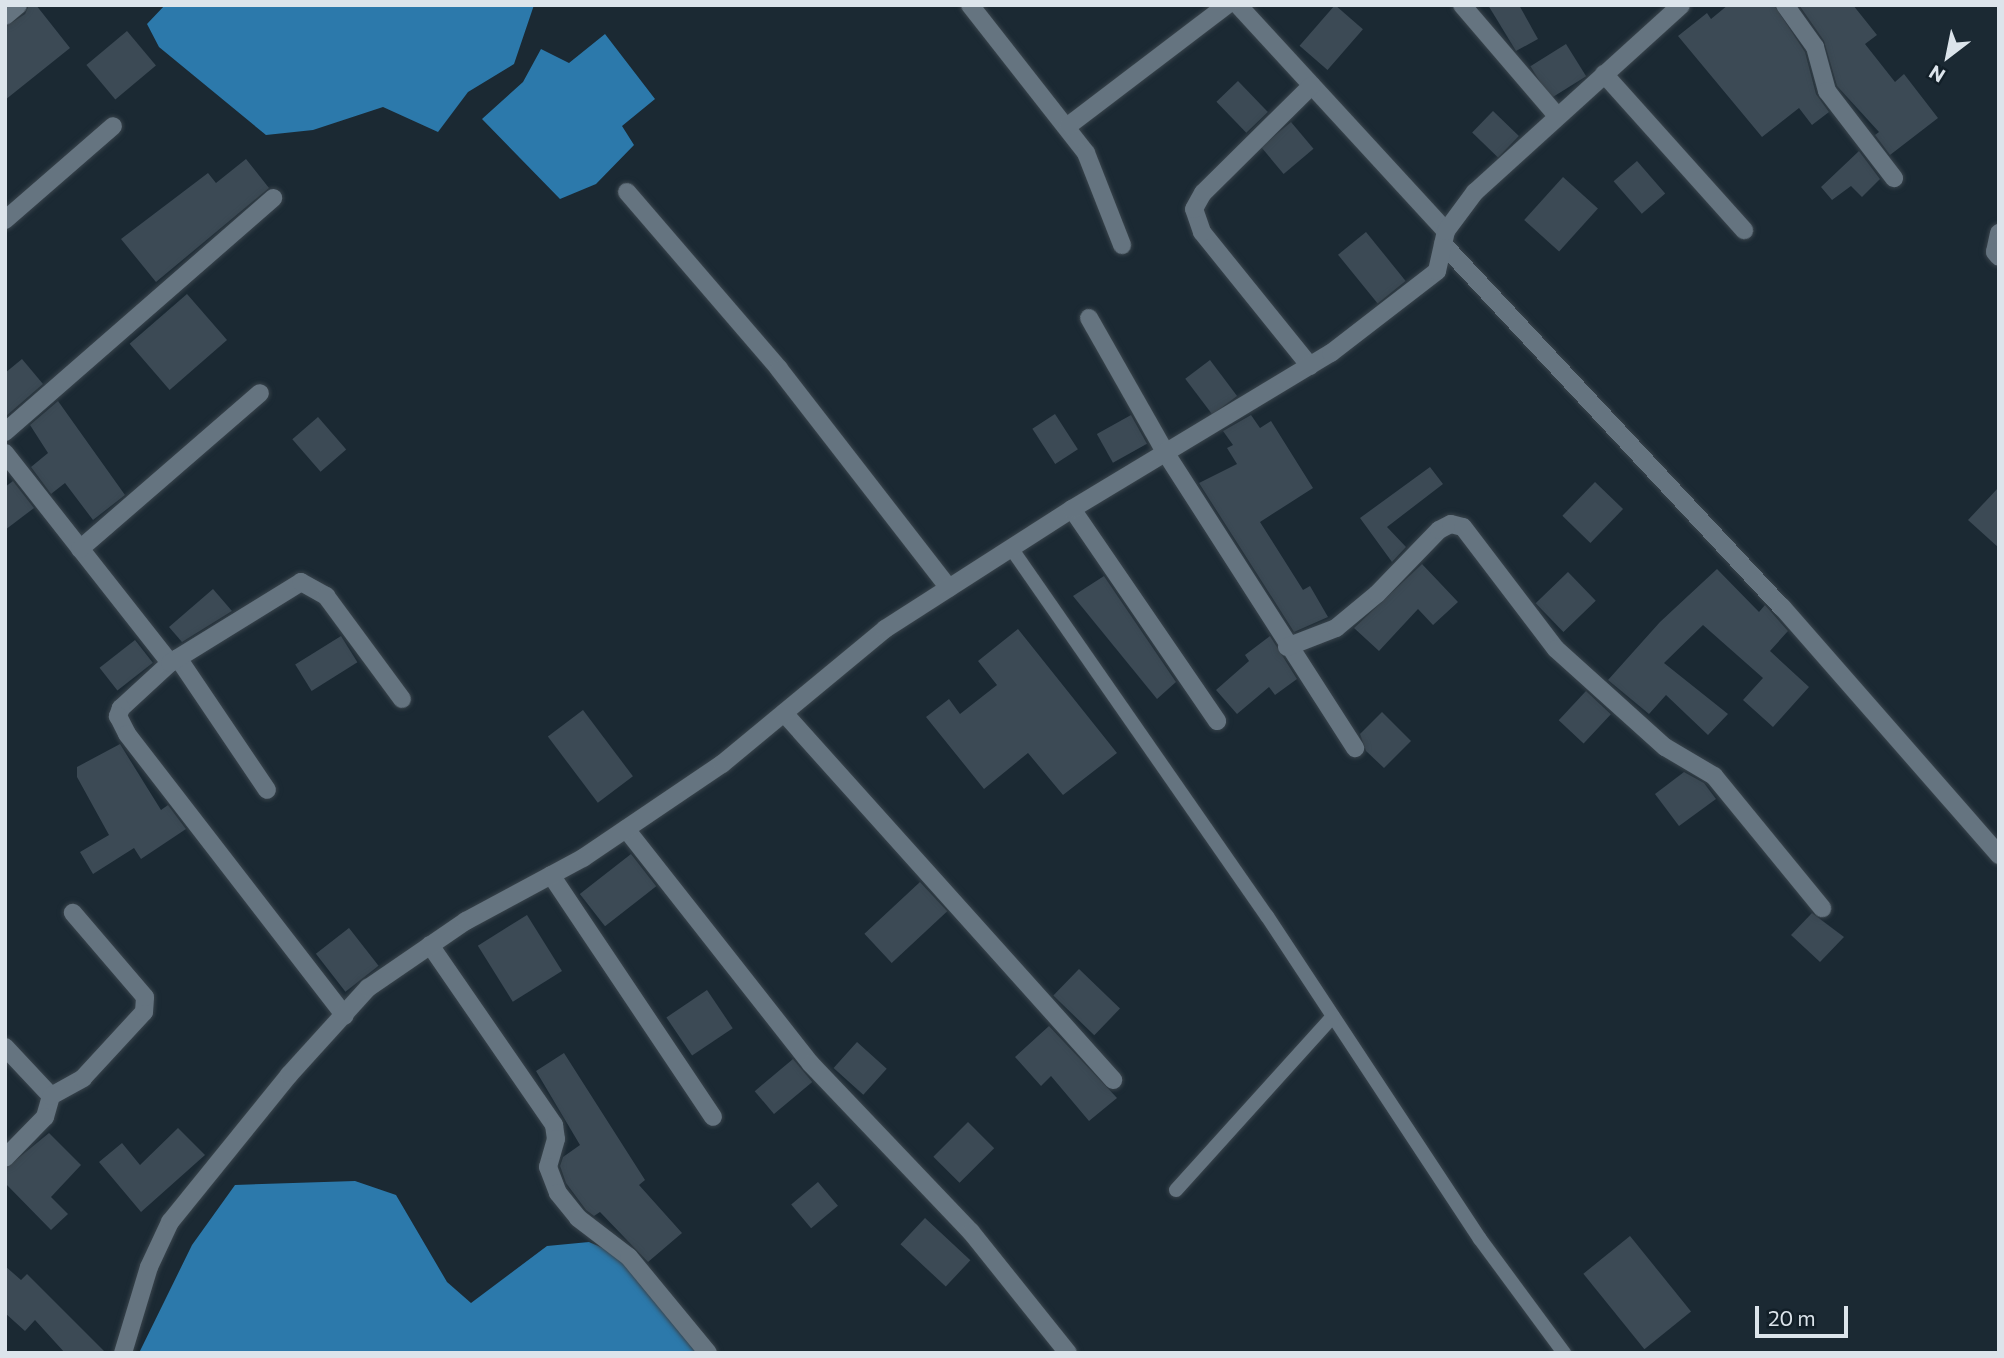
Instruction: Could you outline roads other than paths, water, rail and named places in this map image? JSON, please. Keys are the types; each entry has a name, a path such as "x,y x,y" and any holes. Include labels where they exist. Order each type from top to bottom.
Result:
{"street":[{"path":"5,16 18,5"},
{"path":"970,5 1068,126 1097,175 1122,245"},
{"path":"1068,126 1227,5"},
{"path":"1238,5 1791,617 1999,855"},
{"path":"1462,5 1557,116"},
{"path":"123,1353 149,1267 170,1222 289,1075 368,988 430,946 626,828 722,764 885,629 1072,509 1310,366 1437,271 1445,237 1475,192 1681,5"},
{"path":"1785,5 1815,47 1827,91 1894,178"},
{"path":"1604,74 1744,230"},
{"path":"1310,366 1202,232 1194,209 1203,192 1312,85"},
{"path":"5,220 113,126"},
{"path":"627,192 779,369 949,588"},
{"path":"5,432 273,198"},
{"path":"1999,233 1995,252 1999,257"},
{"path":"1089,318 1165,452 1287,647 1354,748"},
{"path":"80,549 260,393"},
{"path":"5,453 80,549 174,661 267,790"},
{"path":"1072,509 1217,721"},
{"path":"1287,647 1336,628 1377,594 1438,530 1451,524 1463,527 1556,649 1665,747 1714,776 1822,908"},
{"path":"345,1016 127,734 118,716 128,700 174,661 301,582 326,596 402,699"},
{"path":"784,713 1113,1080"},
{"path":"626,828 811,1064 971,1232 1068,1353"},
{"path":"551,875 713,1117"},
{"path":"5,1158 45,1117 51,1096 83,1078 144,1012 145,997 73,913"},
{"path":"430,946 554,1125 556,1139 548,1167 558,1193 578,1218 629,1257 708,1353"},
{"path":"5,1048 51,1096"}],"lane":[{"path":"1011,548 1333,1016 1480,1239 1564,1353"},
{"path":"1176,1190 1333,1016"}],"water":[{"path":"165,5 534,5 514,64 468,92 438,132 383,107 313,130 266,135 159,47 147,24"},
{"path":"605,34 655,99 622,126 634,145 596,184 560,199 482,119 523,82 541,49 569,63"},
{"path":"355,1181 396,1195 447,1282 471,1303 547,1246 589,1242 619,1255 699,1353 139,1353 192,1245 235,1185"}]}
